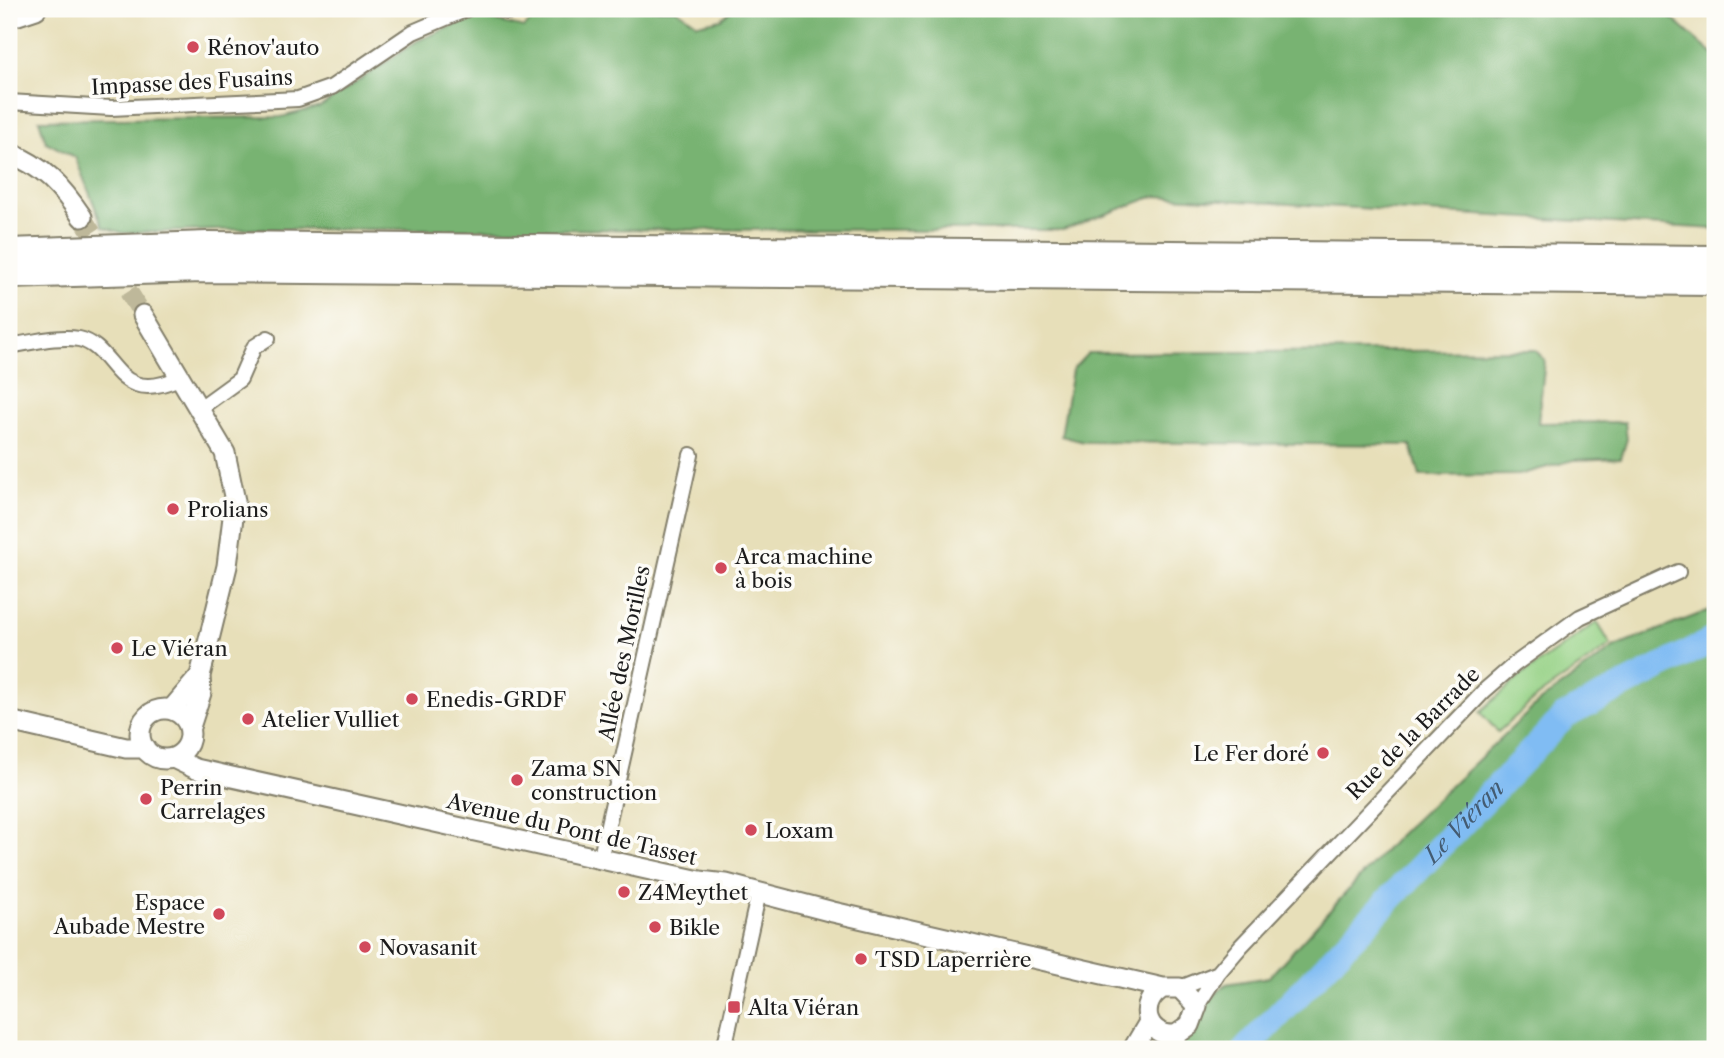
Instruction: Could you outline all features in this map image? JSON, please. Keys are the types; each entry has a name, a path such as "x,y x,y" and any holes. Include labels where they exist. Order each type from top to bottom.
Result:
{"highway":[{"path":"9,252 208,245 1715,259"},
{"path":"9,275 202,269 1715,282"}],"street":[{"path":"9,18 36,9"},
{"name":"Impasse des Fusains","path":"9,110 15,102 69,108 111,108 298,99 332,87 412,32 467,9"},
{"path":"497,9 507,12 522,9"},
{"path":"9,153 40,167 56,181 82,217"},
{"path":"9,166 56,181"},
{"path":"9,721 103,743 145,748 160,758 173,758 184,751 190,733 201,693 200,677 227,566 235,501 225,453 143,315"},
{"path":"200,408 240,379 254,347 268,338"},
{"path":"9,346 79,339 92,345 118,374 133,383 162,384 181,377"},
{"name":"Allée des Morilles","path":"600,860 691,455"},
{"name":"Rue de la Barrade","path":"1197,1006 1218,973 1328,852 1484,691 1580,617 1678,572"},
{"path":"103,743 141,726 152,712 172,709 200,677"},
{"path":"172,709 183,716 203,758 218,771"},
{"path":"141,726 140,737 145,748"},
{"name":"Avenue du Pont de Tasset","path":"173,758 196,769 218,771 600,860 760,892 832,912 1171,988"},
{"path":"724,1049 760,892"},
{"name":"Rue de la Barrade","path":"1171,988 1218,973"},
{"path":"1121,978 1148,1014 1153,1028 1168,1035"},
{"path":"1133,1049 1148,1014 1149,999 1171,988 1197,1006 1190,1025 1184,1031 1168,1035 1142,1049"}],"green space":[{"path":"544,9 676,9 698,24 721,19 733,9 1661,9 1715,56 1715,229 1155,196 1063,230 252,229 123,233 103,227 75,157 46,142 39,120 281,117 320,107 417,41 476,16 524,28"},
{"path":"9,30 12,33 15,89 9,90"},
{"path":"1535,350 1545,360 1538,423 1625,422 1627,439 1621,458 1574,460 1518,475 1420,476 1411,445 1084,442 1061,436 1072,370 1088,353"},
{"path":"1715,608 1715,1049 1160,1049 1226,984 1269,977 1396,838 1538,703 1615,647"},
{"path":"1597,622 1611,645 1537,697 1498,732 1480,712 1522,675"}],"waterway":[{"name":"Le Viéran","path":"1246,1049 1565,716 1715,639"}],"tunnel":[{"path":"82,217 143,315"}],"place":[{"name":"Rénov'auto","path":"193,47"},
{"name":"Prolians","path":"173,509"},
{"name":"Arca machine à bois","path":"721,568"},
{"name":"Le Viéran","path":"117,648"},
{"name":"Enedis-GRDF","path":"412,699"},
{"name":"Atelier Vulliet","path":"248,719"},
{"name":"Le Fer doré","path":"1323,753"},
{"name":"Zama SN construction","path":"517,780"},
{"name":"Perrin Carrelages","path":"146,799"},
{"name":"Loxam","path":"751,830"},
{"name":"Z4Meythet","path":"624,892"},
{"name":"Espace Aubade Mestre","path":"219,914"},
{"name":"Bikle","path":"655,927"},
{"name":"Novasanit","path":"365,947"},
{"name":"TSD Laperrière","path":"861,959"},
{"name":"Alta Viéran","path":"734,1007"}]}
